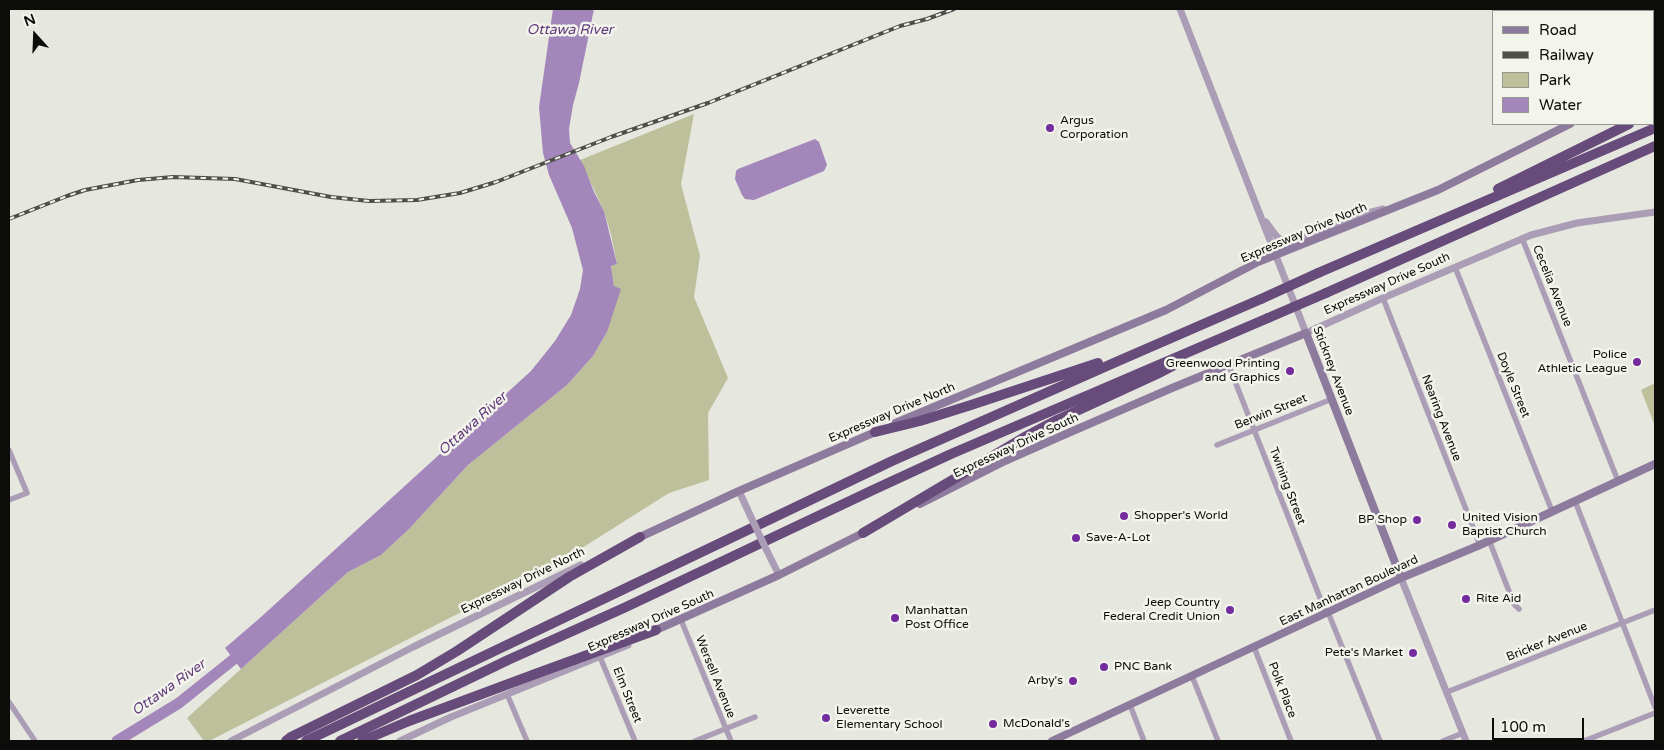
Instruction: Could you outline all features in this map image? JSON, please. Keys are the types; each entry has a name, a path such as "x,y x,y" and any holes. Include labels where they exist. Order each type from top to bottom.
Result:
{"highway":[{"path":"1404,237 1628,125"},
{"path":"306,741 892,462 1318,273 1655,128"},
{"path":"340,741 873,490 1268,318 1655,146"},
{"path":"863,533 1034,432 1157,374 1268,318"},
{"path":"875,432 920,421 1149,347"},
{"path":"286,741 416,675 457,651 569,577 640,537"},
{"path":"362,741 410,721 656,630"}],"main road":[{"name":"Expressway Drive North","path":"640,537 739,491 875,432 1166,310 1258,262 1410,202 1468,176 1568,125"},
{"name":"Expressway Drive South","path":"656,630 779,575 997,465 1306,333"},
{"name":"Stickney Avenue","path":"1306,333 1402,578"},
{"name":"East Manhattan Boulevard","path":"1052,741 1066,738 1130,705 1402,578 1480,545 1655,464"}],"street":[{"name":"Stickney Avenue","path":"1180,9 1306,333"},
{"path":"1261,214 1277,237 1291,243 1352,217 1410,202"},
{"name":"Expressway Drive South","path":"1306,333 1522,238 1577,223 1655,212"},
{"name":"Cecelia Avenue","path":"1522,238 1618,481"},
{"name":"Doyle Street","path":"1455,267 1552,511"},
{"name":"Nearing Avenue","path":"1383,298 1480,545"},
{"name":"Twining Street","path":"1228,366 1380,741"},
{"name":"Berwin Street","path":"1217,445 1332,398"},
{"path":"9,450 27,493 9,500"},
{"path":"739,491 779,575"},
{"path":"1574,501 1655,707"},
{"name":"Expressway Drive North","path":"231,741 412,647 640,537"},
{"path":"1490,540 1514,604 1519,609"},
{"name":"Stickney Avenue","path":"1402,578 1466,741"},
{"name":"Bricker Avenue","path":"1446,692 1655,610"},
{"name":"Wersell Avenue","path":"681,620 731,741"},
{"name":"Expressway Drive South","path":"400,741 451,717 640,640 656,630"},
{"name":"Polk Place","path":"1254,647 1291,741"},
{"name":"Elm Street","path":"600,657 635,741"},
{"path":"1192,676 1218,741"},
{"path":"507,694 527,741"},
{"path":"9,702 36,741"},
{"path":"1130,705 1144,741"},
{"path":"1584,741 1655,713"},
{"path":"695,741 755,717"},
{"path":"1443,741 1463,734"}],"green space":[{"path":"694,114 681,184 700,256 694,297 728,378 708,413 709,480 669,493 563,560 209,741 204,741 187,718 348,572 381,555 409,529 468,465 567,385 593,356 607,332 614,286 611,266 617,264 604,211 580,160"},
{"path":"1655,383 1655,426 1641,390"}],"water":[{"path":"553,9 594,9 569,129 570,143 584,166 604,211 617,264 611,266 614,286 621,289 607,332 593,356 567,385 468,465 409,529 381,555 348,572 241,669 225,648 531,371 555,341 571,315 580,289 583,270 572,228 549,175 543,153 539,107"},
{"path":"815,139 819,142 827,165 824,171 754,200 745,199 735,179 738,169"}],"waterway":[{"name":"Ottawa River","path":"117,741 179,703 244,651"}],"railway":[{"path":"9,219 85,190 138,180 173,177 235,179 331,197 369,201 417,200 460,193 496,182 611,137 708,103 900,26 954,9"}],"place":[{"name":"Argus Corporation","path":"1050,128"},
{"name":"Police Athletic League","path":"1637,362"},
{"name":"Greenwood Printing and Graphics","path":"1290,371"},
{"name":"Shopper's World","path":"1124,516"},
{"name":"BP Shop","path":"1417,520"},
{"name":"United Vision Baptist Church","path":"1452,525"},
{"name":"Save-A-Lot","path":"1076,538"},
{"name":"Rite Aid","path":"1466,599"},
{"name":"Jeep Country Federal Credit Union","path":"1230,610"},
{"name":"Manhattan Post Office","path":"895,618"},
{"name":"Pete's Market","path":"1413,653"},
{"name":"PNC Bank","path":"1104,667"},
{"name":"Arby's","path":"1073,681"},
{"name":"Leverette Elementary School","path":"826,718"},
{"name":"McDonald's","path":"993,724"}]}
